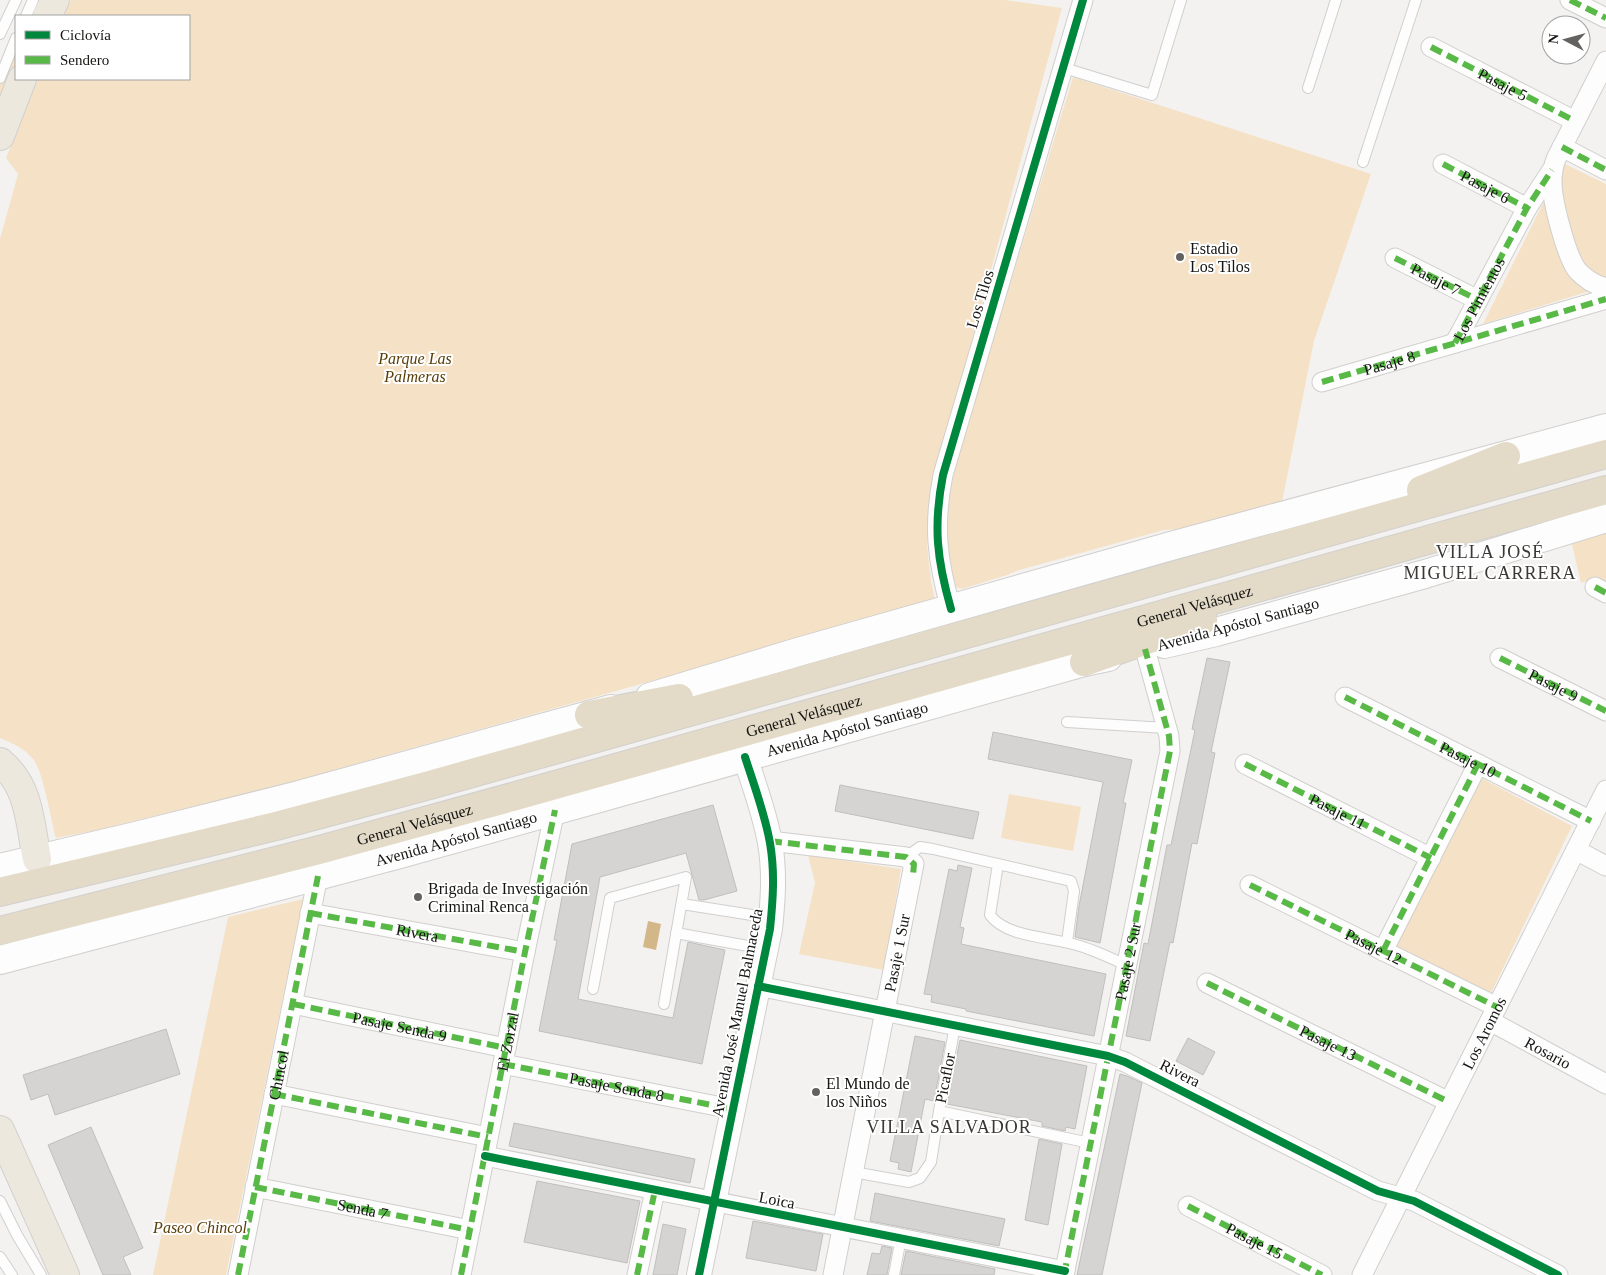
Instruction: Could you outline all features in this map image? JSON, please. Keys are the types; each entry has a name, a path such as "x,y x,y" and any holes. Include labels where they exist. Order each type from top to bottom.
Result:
{"highway":[{"name":"General Velásquez","path":"0,892 276,826 445,780 1606,454"},
{"path":"1302,539 1506,456"},
{"name":"General Velásquez","path":"0,932 122,899 323,849 516,796 1606,490"},
{"path":"1084,662 1230,611 1371,555"},
{"path":"589,716 882,658"}],"main road":[{"path":"48,15 55,0"},
{"path":"2,125 22,80"},
{"path":"0,868 299,795 589,716 798,652 1325,504 1606,428"},
{"name":"Avenida Apóstol Santiago","path":"0,960 318,876 1084,662 1216,632 1425,574 1606,518"},
{"path":"0,762 15,776 24,793 37,859"},
{"path":"0,1130 65,1275"}],"street":[{"name":"Los Tilos","path":"951,609 937,545 940,493 967,391 1083,0"},
{"path":"1570,0 1606,18"},
{"name":"Pasaje 5","path":"1431,46 1575,121"},
{"name":"Los Pimientos","path":"1455,343 1527,208 1552,170 1606,61"},
{"path":"1562,147 1606,170"},
{"name":"Pasaje 6","path":"1443,164 1527,208"},
{"name":"Los Pimientos","path":"1552,170 1555,203 1571,259 1583,276 1595,284 1606,288"},
{"name":"Pasaje 7","path":"1395,258 1478,300"},
{"name":"Los Pimientos","path":"1455,343 1606,299"},
{"name":"Pasaje 8","path":"1322,382 1455,343"},
{"name":"Pasaje 2 Sur","path":"1064,1273 1169,758 1170,744 1145,649"},
{"name":"Pasaje 9","path":"1500,658 1606,711"},
{"name":"Pasaje 10","path":"1345,696 1591,821"},
{"name":"Avenida José Manuel Balmaceda","path":"699,1275 771,918 774,880 770,842 745,757"},
{"name":"Pasaje 11","path":"1245,764 1431,858"},
{"path":"1383,951 1478,764"},
{"name":"Los Aromos","path":"1362,1275 1606,790"},
{"name":"El Zorzal","path":"461,1275 555,810"},
{"path":"770,842 906,857"},
{"path":"1576,850 1606,866"},
{"name":"Pasaje 1 Sur","path":"833,1275 913,875 914,864 906,857"},
{"name":"Chincol","path":"238,1275 318,876"},
{"name":"Pasaje 12","path":"1250,885 1383,951 1493,1014"},
{"name":"Rivera","path":"310,913 525,952"},
{"name":"Pasaje 13","path":"1207,983 1449,1102"},
{"name":"Rivera","path":"758,986 1108,1056 1144,1070 1378,1191 1414,1201 1558,1275"},
{"name":"Pasaje Senda 9","path":"293,1004 505,1056"},
{"name":"Rosario","path":"1493,1014 1606,1084"},
{"name":"Pasaje Senda 8","path":"505,1056 732,1109"},
{"path":"274,1094 488,1137"},
{"name":"Loica","path":"485,1156 901,1238 1064,1273"},
{"name":"Senda 7","path":"255,1187 470,1230"},
{"path":"637,1275 654,1190"},
{"name":"Pasaje 15","path":"1188,1206 1322,1275"}],"lane":[{"path":"0,34 16,0"},
{"path":"26,15 32,0"},
{"path":"1064,68 1152,95 1181,0"},
{"path":"1308,88 1336,0"},
{"path":"1363,162 1416,0"},
{"path":"0,78 15,40"},
{"path":"1067,722 1166,728"},
{"path":"906,857 920,847 1071,881 1074,891 1067,942"},
{"path":"998,864 990,915 994,920 1009,930 1081,946 1126,965"},
{"path":"593,989 610,898 686,877 664,1004"},
{"path":"682,904 771,918"},
{"path":"676,933 765,949"},
{"name":"Picaflor","path":"853,1172 909,1182 920,1178 931,1162 956,1026"},
{"path":"939,1111 1090,1143"},
{"path":"0,1200 17,1235 41,1275"},
{"path":"894,1275 901,1238"},
{"path":"0,1258 12,1275"}],"green space":[{"name":"Parque Las Palmeras","path":"71,0 1005,0 1062,8 953,410 928,513 927,546 931,581 937,608 766,649 291,782 98,830 56,838 37,765 22,749 0,738 0,239 18,174 6,158 38,80 190,80 190,15 64,15"},
{"path":"15,49 15,70 4,97 0,95 0,85"},
{"name":"Estadio Los Tilos","path":"1073,77 1371,174 1314,341 1282,502 1177,529 1164,530 1016,571 962,589 954,586 946,546 950,492 960,449"},
{"path":"1563,163 1606,184 1606,286 1483,324"},
{"path":"1606,530 1606,583 1596,578 1581,583 1571,540"},
{"path":"1479,777 1572,826 1491,993 1395,945"},
{"path":"1009,794 1081,807 1073,851 1001,838"},
{"path":"808,855 901,869 884,970 799,954 815,883"},
{"name":"Paseo Chincol","path":"303,899 226,1275 153,1275 228,917"}],"shaded area":[{"path":"648,921 661,924 656,950 643,947"}],"building":[{"path":"1207,658 1230,662 1211,752 1215,753 1197,844 1192,843 1173,943 1170,942 1150,1041 1126,1036 1144,943 1148,944 1167,845 1171,845 1195,730 1192,729"},
{"path":"993,732 1132,760 1100,943 1075,937 1079,906 1103,782 988,759"},
{"path":"840,785 979,812 973,839 835,811"},
{"path":"713,805 737,891 699,900 686,853 600,877 578,999 673,1018 688,942 725,950 702,1064 539,1031 557,940 554,940 572,844"},
{"path":"958,865 972,868 960,927 964,928 961,944 1106,974 1094,1036 966,1011 966,1009 931,1002 932,995 924,994 949,869 957,871"},
{"path":"166,1029 180,1074 55,1115 48,1094 31,1100 23,1075"},
{"path":"915,1036 945,1042 934,1101 925,1099 911,1172 898,1169 899,1163 890,1161"},
{"path":"1188,1038 1215,1052 1203,1075 1176,1061"},
{"path":"960,1040 1087,1066 1075,1129 1066,1127 1065,1131 1042,1126 1042,1122 947,1104"},
{"path":"1120,1074 1142,1083 1102,1275 1077,1275"},
{"path":"514,1123 695,1159 690,1183 509,1146"},
{"path":"91,1127 143,1248 123,1257 131,1275 103,1275 48,1145"},
{"path":"1039,1139 1062,1144 1048,1225 1025,1220"},
{"path":"537,1181 640,1201 627,1263 524,1242"},
{"path":"875,1193 1005,1219 999,1246 870,1221"},
{"path":"753,1221 823,1234 816,1271 746,1258"},
{"path":"663,1224 686,1229 677,1275 653,1275"},
{"path":"882,1246 892,1248 887,1275 867,1275 872,1253 880,1254"},
{"path":"906,1251 995,1269 994,1275 901,1275"}],"marked path":[{"path":"1570,0 1606,18"},
{"path":"1431,47 1575,121"},
{"path":"1562,147 1606,170"},
{"path":"1443,164 1527,208"},
{"path":"1455,343 1527,208 1552,170"},
{"path":"1395,258 1478,300"},
{"path":"1322,382 1606,299"},
{"path":"1595,587 1606,593"},
{"path":"1064,1275 1170,751 1169,736 1145,649"},
{"path":"1500,658 1606,711"},
{"path":"1345,697 1591,821"},
{"path":"1245,764 1431,858"},
{"path":"1383,951 1478,764"},
{"path":"461,1275 555,810"},
{"path":"770,841 906,857 914,864 913,875"},
{"path":"238,1275 318,876"},
{"path":"1250,885 1497,1007"},
{"path":"310,913 525,952"},
{"path":"1207,983 1449,1102"},
{"path":"293,1004 506,1048"},
{"path":"503,1064 732,1109"},
{"path":"274,1094 488,1137"},
{"path":"255,1187 470,1230"},
{"path":"637,1275 655,1190"},
{"path":"1188,1206 1322,1275"}],"cycle path":[{"path":"951,609 942,575 937,527 943,475 1083,0"},
{"path":"699,1275 770,929 773,897 772,854 768,832 745,757"},
{"path":"758,986 1108,1056 1125,1062 1378,1191 1414,1201 1558,1275"},
{"path":"485,1156 1065,1271"}],"place":[{"name":"Estadio Los Tilos","path":"1180,257"},
{"name":"Brigada de Investigación Criminal Renca","path":"418,897"},
{"name":"El Mundo de los Niños","path":"816,1092"}],"district":[{"name":"VILLA JOSÉ MIGUEL CARRERA","path":"1490,562"},
{"name":"VILLA SALVADOR","path":"949,1127"}]}
